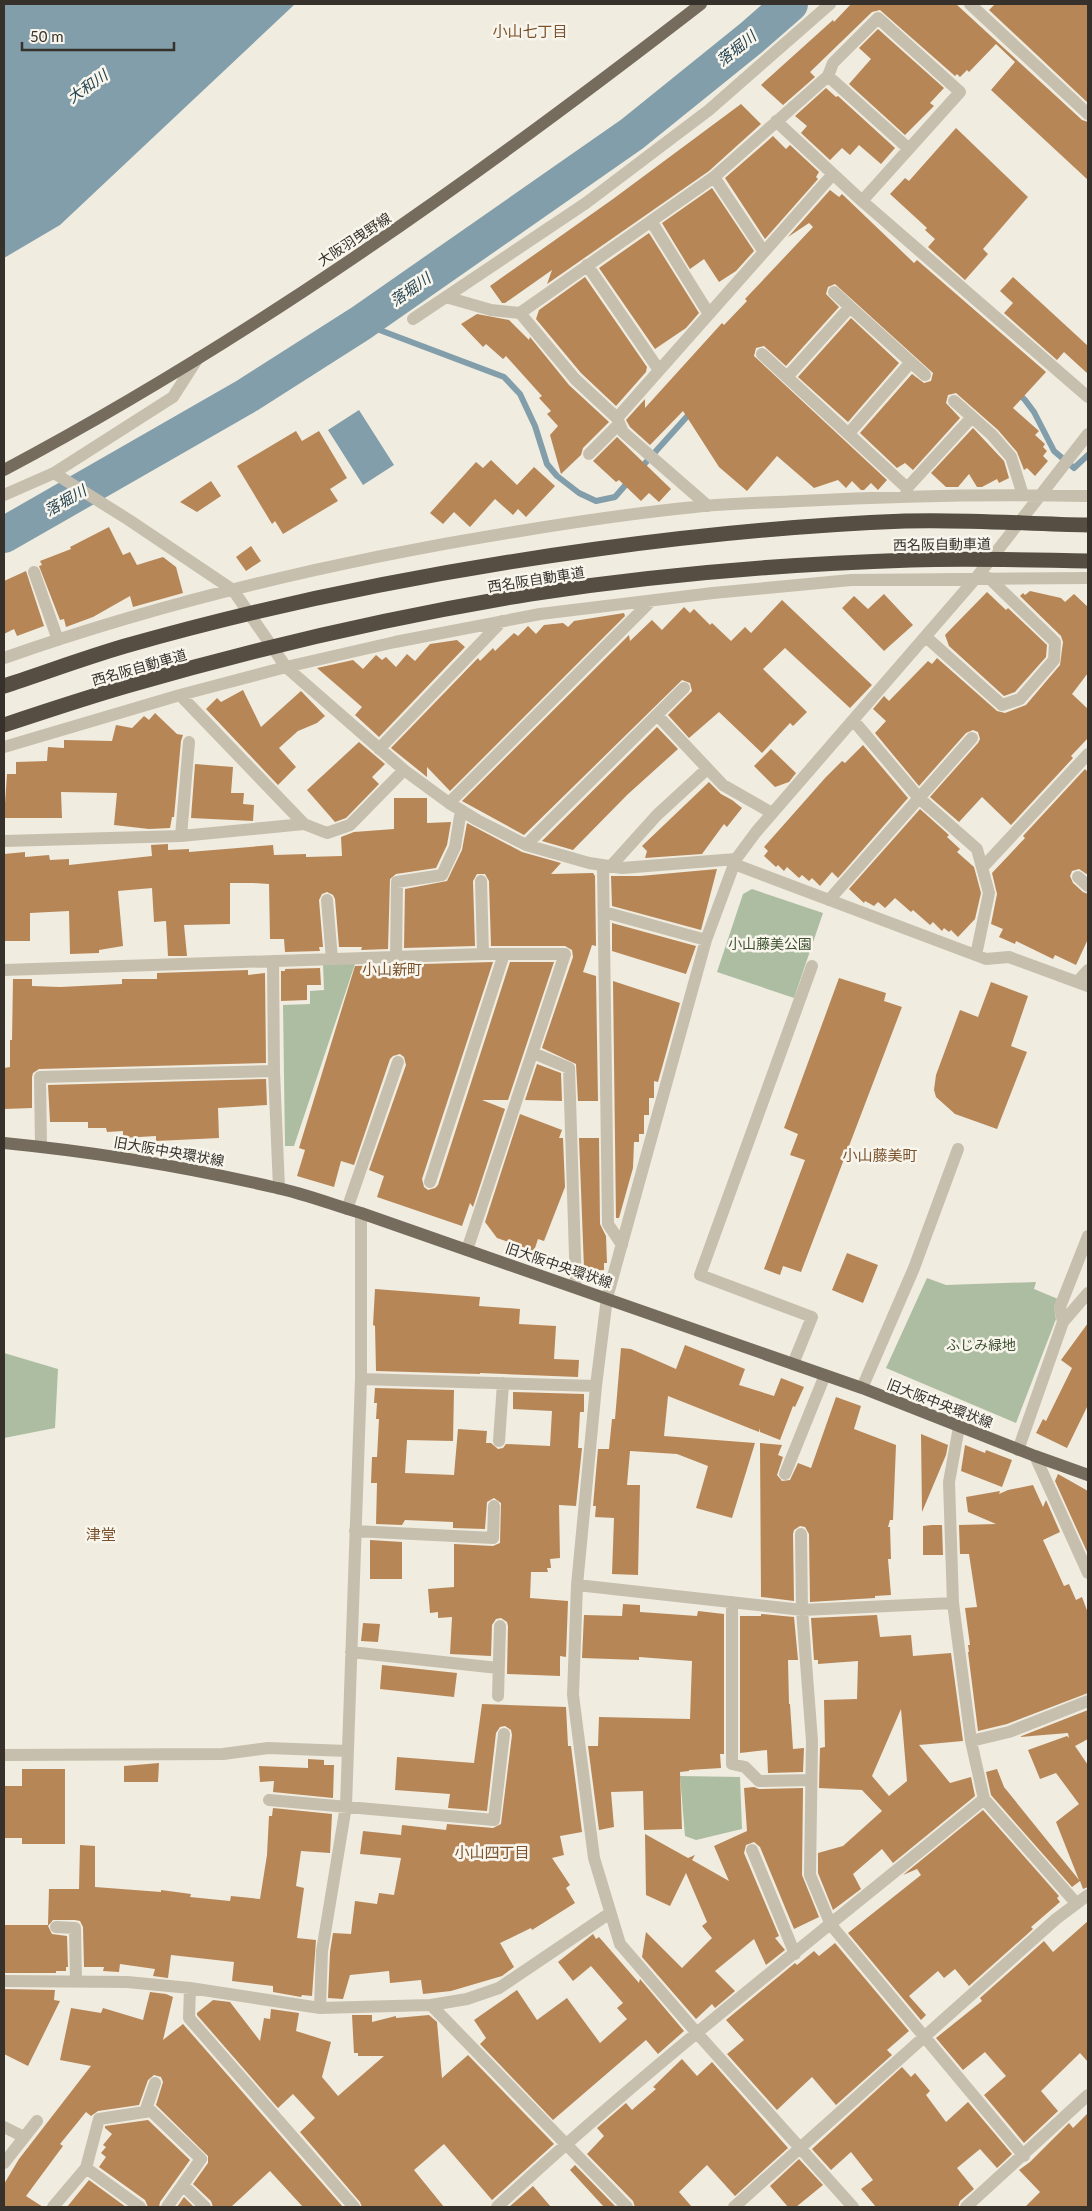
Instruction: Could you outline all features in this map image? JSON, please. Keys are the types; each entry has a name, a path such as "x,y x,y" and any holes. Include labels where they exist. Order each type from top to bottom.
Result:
{"highway":[{"name":"西名阪自動車道","path":"4,686 123,647 256,612 392,582 527,559 770,529 888,522 1088,525"},
{"name":"西名阪自動車道","path":"4,725 129,685 269,648 392,621 531,594 673,577 791,566 913,560 1088,561"}],"main road":[{"name":"大阪羽曳野線","path":"4,470 59,441 199,357 416,216 591,89 701,4"},
{"name":"旧大阪中央環状線","path":"4,1143 162,1163 280,1188 361,1213 862,1388 1018,1450 1088,1475"}],"street":[{"path":"413,319 586,203 709,110 830,4"},
{"path":"970,4 1088,114"},
{"path":"446,297 491,310 520,313 714,177 828,76 833,62 878,18 960,92 862,201"},
{"path":"828,76 908,150"},
{"path":"776,121 862,201 1088,397"},
{"path":"589,454 659,370 833,174"},
{"path":"714,177 764,252"},
{"path":"651,221 709,314"},
{"path":"588,265 659,370"},
{"path":"834,292 925,375"},
{"path":"787,377 850,307"},
{"path":"520,313 575,379 618,421 623,432 708,506"},
{"path":"762,354 849,433 906,492"},
{"path":"4,495 58,476 173,397 199,357"},
{"path":"849,433 911,362"},
{"path":"954,401 992,435 1010,457 1023,495"},
{"path":"906,492 972,417"},
{"path":"853,2207 620,1944 610,1913 591,1842 573,1695 577,1585 596,1386 607,1298 706,940 735,861 772,813 853,720 926,637 983,578 1039,495 1088,434"},
{"path":"58,476 233,590 286,667 379,749 449,803 526,845 589,863 622,868 735,861 829,900 986,959 1009,957 1083,984 1088,970"},
{"path":"4,658 58,640 233,590 332,565 457,541 603,518 708,506 906,492 1088,496"},
{"path":"34,572 58,640"},
{"path":"926,637 1002,704 1020,699 1054,660 1055,642 983,578"},
{"path":"4,746 180,695 286,667 395,642 540,614 850,580 1088,578"},
{"path":"449,803 651,601"},
{"path":"379,749 502,621"},
{"path":"526,845 684,688"},
{"path":"180,695 304,824 327,833 350,825 404,770"},
{"path":"657,715 723,785 772,813"},
{"path":"853,720 919,798 977,849 989,893 976,955"},
{"path":"829,900 972,738"},
{"path":"180,836 189,742"},
{"path":"983,867 1088,754"},
{"path":"622,1245 608,1224 604,912 608,866 657,815 707,768"},
{"path":"396,957 397,882 442,875 455,847 461,810"},
{"path":"4,842 180,836 304,824"},
{"path":"1078,877 1088,886"},
{"path":"481,880 483,954"},
{"path":"327,900 332,959"},
{"path":"604,912 706,940"},
{"path":"4,970 483,954 565,954 467,1250"},
{"path":"430,1182 504,954"},
{"path":"273,961 274,1072 280,1188"},
{"path":"793,1364 812,1317 700,1275 812,966"},
{"path":"533,1054 569,1068 576,1287"},
{"path":"347,1209 398,1062"},
{"path":"41,1147 40,1077 274,1072"},
{"path":"862,1388 914,1268 958,1150"},
{"path":"320,2008 322,1951 346,1806 361,1378 361,1213"},
{"path":"1063,1322 1060,1307 1088,1236"},
{"path":"1018,1450 1063,1322 1088,1293"},
{"path":"785,1474 826,1376"},
{"path":"361,1378 596,1386"},
{"path":"499,1441 503,1383"},
{"path":"959,1426 949,1482 953,1603 971,1741 984,1799 1076,1903"},
{"path":"1035,1456 1088,1573"},
{"path":"355,1531 493,1538 494,1506"},
{"path":"801,1534 802,1610 812,1741 810,1875 831,1925 1024,2156"},
{"path":"577,1585 802,1610 953,1603"},
{"path":"732,1602 732,1764 745,1767 759,1780 812,1780"},
{"path":"498,1696 500,1626"},
{"path":"351,1652 498,1668"},
{"path":"971,1741 1009,1732 1088,1701"},
{"path":"269,1800 494,1820 504,1734"},
{"path":"4,1755 223,1754 268,1748 347,1751"},
{"path":"497,2207 565,2143 696,2032 831,1925 984,1799"},
{"path":"752,1850 795,1954"},
{"path":"734,2207 1076,1903 1088,1895"},
{"path":"4,1980 127,1982 190,1988 320,2008 431,2005 467,1999 499,1988 610,1913"},
{"path":"56,1927 75,1928 76,1981"},
{"path":"190,1988 189,2018 354,2207"},
{"path":"431,2005 627,2207"},
{"path":"145,2112 155,2083"},
{"path":"966,2207 1024,2156 1088,2095"},
{"path":"53,2207 86,2168 99,2119 151,2111 201,2159 167,2207"},
{"path":"4,2163 37,2121"},
{"path":"4,2126 24,2137"},
{"path":"86,2168 140,2207"},
{"path":"183,2185 205,2207"}],"green space":[{"name":"小山藤美公園","path":"752,889 823,913 794,998 717,972 743,894"},
{"path":"323,964 355,964 294,1146 285,1146 283,1005 310,1004 310,991 324,990"},
{"name":"ふじみ緑地","path":"927,1278 946,1285 1036,1282 1034,1289 1058,1299 1054,1306 1056,1319 1016,1423 886,1368"},
{"path":"4,1353 58,1369 55,1428 4,1438"},
{"path":"680,1776 740,1777 742,1829 696,1840 685,1836"}],"water":[{"name":"大和川","path":"4,4 295,4 60,225 4,258"},
{"path":"359,410 394,465 363,485 328,430"}],"building":[{"path":"851,4 956,4 1082,120 1088,122 1088,180 991,90 1015,62 996,44 969,72 967,70 960,77 957,74 955,76 880,10 872,12 810,72 815,77 783,105 761,85 833,20 834,22"},
{"path":"995,4 1088,4 1088,103 989,10"},
{"path":"878,29 944,88 930,103 934,106 905,135 849,84 871,59 859,48"},
{"path":"826,88 836,97 838,96 895,148 881,164 859,145 850,155 842,148 830,160 801,133 807,126 795,116"},
{"path":"741,104 761,124 709,171 547,284 552,270 505,303 502,303 490,286 613,199"},
{"path":"956,128 1028,197 983,249 988,254 965,280 928,247 935,239 925,230 927,228 890,194 905,178 909,181"},
{"path":"773,136 786,149 790,145 819,172 816,177 818,179 765,239 725,178"},
{"path":"712,188 754,251 736,271 719,282 704,259 690,269 662,223"},
{"path":"830,190 839,197 842,194 914,263 917,260 1046,372 1013,408 1039,431 1035,435 1045,444 1043,447 1047,451 1043,456 1048,461 1035,476 1027,468 1024,470 1017,452 998,430 956,393 948,395 946,403 960,418 913,470 905,463 897,468 860,433 912,374 924,383 931,381 933,373 835,284 828,287 826,294 839,307 786,366 764,346 756,348 754,356 887,480 878,490 871,483 864,490 861,490 852,481 846,488 838,480 814,488 777,456 747,491 719,467 683,411 650,445 630,427 626,420 645,399 645,408 722,323 724,325 747,301 745,299 813,227 809,223 788,237"},
{"path":"649,233 699,313 686,328 655,349 599,268"},
{"path":"585,277 647,367 646,372 616,406 581,373 536,319 539,310"},
{"path":"1013,277 1088,346 1088,374 1064,352 1057,360 1004,313 1013,303 1000,291"},
{"path":"477,314 509,320 529,340 530,337 569,385 609,422 583,448 581,455 561,474 550,435 558,426 547,414 551,411 539,398 542,396 506,356 503,359 486,344 483,347 461,324"},
{"path":"851,318 899,363 848,422 798,377"},
{"path":"973,428 1004,461 1009,478 999,483 997,479 982,487 977,487 969,474 958,487 946,487 931,473"},
{"path":"296,431 302,441 319,431 347,478 330,489 338,501 283,534 275,521 272,524 237,466"},
{"path":"617,437 671,489 659,502 649,493 641,501 619,480 616,482 593,461"},
{"path":"491,460 517,485 534,467 555,486 526,517 518,509 513,515 495,499 470,527 454,512 443,524 430,513 476,462 483,468"},
{"path":"211,481 221,496 197,512 180,502"},
{"path":"109,527 123,555 130,552 137,565 163,557 176,567 183,593 133,607 130,596 93,617 66,627 64,619 60,620 39,566 42,565 40,561 71,549 70,547"},
{"path":"251,546 261,561 246,571 236,557"},
{"path":"26,571 44,626 17,636 14,629 4,634 4,581"},
{"path":"1030,591 1061,598 1065,602 1074,594 1088,607 1088,673 1072,694 1088,709 1088,738 1071,756 1073,758 1011,825 982,797 959,822 930,797 978,743 980,739 978,732 973,730 966,733 919,786 875,733 886,721 873,709 884,696 889,701 928,661 932,664 937,658 997,711 1005,713 1026,705 1060,665 1063,642 1061,636 1020,596"},
{"path":"987,592 1006,610 1008,608 1047,645 1046,657 1015,692 1004,696 949,646 945,635"},
{"path":"884,594 913,625 884,651 842,608 854,596 868,609"},
{"path":"782,600 872,685 850,708 785,648 763,669 807,712 793,726 790,723 762,753 719,712 689,738 668,715 692,691 690,683 682,680 524,835 462,801 629,635 630,641 652,620 662,630 684,607 690,613 694,609 710,625 712,623 731,641 745,627 751,633"},
{"path":"624,613 625,616 450,791 427,767 427,777 391,748 478,658 480,661 493,648 495,651 514,633 518,636 528,626 536,634 544,625 563,623 568,627 574,621"},
{"path":"457,640 465,647 379,737 355,715 362,707 317,668 353,660 363,669 376,655 382,660 386,657 396,667 407,654 415,661 430,644"},
{"path":"243,690 261,727 301,691 325,716 317,723 298,731 279,748 296,767 278,785 206,709 217,698 221,702"},
{"path":"155,713 177,734 183,735 174,817 172,817 170,828 149,829 114,825 117,793 61,792 62,818 4,818 7,774 16,774 16,762 47,761 48,747 64,748 64,740 112,741 116,725 132,728 144,716 149,720"},
{"path":"657,727 678,749 627,795 573,850 542,841"},
{"path":"359,742 385,764 372,777 379,784 346,818 335,822 307,790"},
{"path":"863,745 908,798 838,878 832,872 820,886 812,878 809,881 802,875 799,878 787,867 784,871 778,865 776,867 764,856 768,851 764,847 826,777 842,761 845,763"},
{"path":"771,749 796,773 789,782 775,787 754,766"},
{"path":"195,764 233,767 231,793 244,793 243,804 254,805 253,821 191,818"},
{"path":"1085,769 1088,772 1088,875 1079,869 1072,871 1070,876 1073,883 1088,894 1088,939 1076,965 1055,955 1053,959 1016,941 1015,944 999,937 1003,929 991,924 997,894 992,873 1025,838 1023,836"},
{"path":"709,782 721,794 742,808 727,827 724,824 702,854 645,858 647,851 642,846"},
{"path":"394,798 427,798 427,823 451,822 447,845 436,868 396,874 390,879 388,949 361,950 362,947 339,947 335,899 333,895 327,892 322,894 319,900 323,947 319,947 320,951 285,952 284,939 270,939 269,884 253,883 230,883 230,924 184,925 187,956 168,956 166,921 154,922 152,888 118,891 123,946 99,950 99,953 70,954 69,911 30,913 30,941 4,941 4,854 25,852 25,857 49,855 50,860 69,859 69,865 152,856 151,845 168,844 168,850 189,849 189,852 273,845 274,855 306,854 306,857 342,856 341,837 354,832 394,829"},
{"path":"920,809 949,835 947,837 960,849 957,852 974,867 981,893 975,919 958,937 951,930 949,932 944,928 942,931 933,922 930,925 895,898 885,908 878,902 874,906 865,901 864,903 849,889"},
{"path":"467,823 522,852 561,863 551,874 593,873 595,876 596,946 592,945 583,972 596,976 598,1101 578,1101 576,1064 542,1048 573,957 572,950 565,946 491,946 489,881 485,874 477,874 473,881 475,946 404,948 405,889 447,881 462,850"},
{"path":"717,869 701,930 612,906 611,876 640,876"},
{"path":"612,923 696,946 686,974 612,951"},
{"path":"493,962 422,1179 424,1187 428,1190 438,1185 510,962 554,962 508,1100 482,1100 505,1109 473,1207 470,1203 462,1226 377,1197 384,1176 369,1170 406,1065 404,1057 400,1054 390,1059 354,1165 341,1161 334,1187 297,1176 305,1150 299,1148 355,966"},
{"path":"320,968 321,985 307,985 307,1000 281,1001 281,971 285,971 285,969"},
{"path":"248,970 248,975 265,973 266,1063 39,1069 33,1073 32,1077 32,1108 4,1109 4,1068 10,1067 10,1040 12,1040 13,979 32,979 32,986 60,987 122,984 122,979 157,979 157,973"},
{"path":"839,978 886,993 884,1001 902,1007 801,1272 783,1266 780,1275 764,1269 805,1160 790,1155 798,1134 784,1128"},
{"path":"613,981 680,1003 658,1082 654,1081 654,1098 649,1098 649,1115 644,1115 644,1134 639,1134 639,1142 634,1142 633,1168 619,1218 616,1218"},
{"path":"991,982 1028,996 1011,1046 1027,1052 997,1129 955,1114 936,1097 934,1090 936,1075 960,1010 978,1017"},
{"path":"537,1064 561,1073 562,1101 525,1100"},
{"path":"266,1079 267,1105 218,1108 219,1138 156,1141 156,1136 123,1138 123,1131 107,1132 106,1128 88,1128 88,1122 50,1122 48,1085"},
{"path":"520,1114 562,1130 559,1138 563,1138 565,1187 544,1241 538,1239 534,1251 497,1238 485,1222"},
{"path":"579,1138 599,1138 600,1224 606,1236 607,1263 604,1263 604,1270 586,1271 586,1268 584,1268"},
{"path":"847,1253 878,1265 863,1303 832,1290"},
{"path":"375,1289 480,1297 479,1306 520,1309 519,1324 556,1326 554,1359 579,1360 578,1377 376,1371 375,1326 373,1325"},
{"path":"1088,1323 1088,1405 1067,1448 1036,1433 1043,1419 1046,1421 1072,1368 1061,1360"},
{"path":"685,1345 745,1369 739,1385 774,1396 781,1378 804,1387 795,1407 793,1406 780,1440 760,1432 760,1428 759,1432 668,1396 664,1436 755,1443 732,1518 696,1508 708,1466 677,1454 630,1451 627,1485 640,1485 638,1575 612,1574 614,1518 595,1517 596,1506 593,1506 598,1449 609,1449 612,1419 615,1419 621,1348 631,1349 676,1369"},
{"path":"375,1388 454,1390 453,1441 407,1440 405,1473 454,1475 458,1429 487,1431 486,1443 491,1443 498,1449 503,1448 506,1444 550,1446 552,1411 513,1409 513,1392 584,1394 584,1412 580,1412 578,1448 582,1448 576,1506 559,1505 560,1558 550,1559 551,1568 547,1568 548,1572 531,1572 530,1598 568,1601 566,1657 560,1656 560,1676 507,1674 508,1626 507,1622 501,1618 496,1619 492,1625 491,1656 450,1654 452,1617 438,1618 438,1612 430,1613 428,1589 454,1587 454,1544 493,1546 500,1543 501,1503 494,1498 487,1502 485,1529 453,1528 453,1522 405,1520 402,1525 376,1524 377,1483 371,1483 372,1457 377,1457 379,1419 376,1419 377,1403 374,1403"},
{"path":"836,1397 861,1406 854,1429 896,1445 893,1520 890,1520 888,1527 890,1527 891,1559 888,1559 891,1595 875,1596 875,1598 810,1602 809,1534 805,1527 800,1526 794,1530 793,1534 794,1601 761,1597 760,1443 782,1445 778,1455 783,1457 777,1475 782,1481 790,1480 798,1463 811,1468"},
{"path":"921,1434 948,1445 946,1455 922,1512"},
{"path":"965,1445 985,1453 986,1450 1012,1460 1002,1487 961,1471"},
{"path":"1058,1474 1088,1491 1088,1554 1055,1481"},
{"path":"1033,1485 1043,1507 1046,1500 1060,1532 1043,1540 1064,1586 1069,1584 1076,1600 1082,1597 1088,1613 1088,1693 1007,1724 978,1731 968,1652 968,1645 970,1645 965,1608 977,1607 969,1554 960,1554 959,1525 996,1524 968,1512 966,1497 1000,1491 999,1494 1008,1490"},
{"path":"942,1525 943,1555 923,1555 923,1526"},
{"path":"370,1540 402,1542 402,1579 370,1579"},
{"path":"623,1604 640,1605 640,1612 697,1616 698,1611 724,1614 724,1754 720,1754 721,1768 680,1772 682,1829 644,1830 643,1791 611,1792 614,1827 599,1830 588,1746 598,1746 599,1717 690,1719 692,1661 639,1657 639,1660 582,1658 584,1615 622,1616"},
{"path":"761,1614 794,1617 798,1660 788,1660 789,1704 793,1749 804,1748 803,1772 768,1773 767,1750 740,1753 740,1616 761,1616"},
{"path":"877,1615 880,1637 911,1635 913,1656 951,1653 963,1741 919,1745 950,1783 971,1777 975,1796 893,1863 882,1849 853,1874 861,1889 833,1910 818,1873 818,1853 843,1846 882,1811 862,1790 819,1788 820,1748 825,1747 824,1700 857,1699 858,1661 818,1664 818,1660 814,1660 811,1618","holes":["901,1709 907,1781 889,1796 872,1776"]},
{"path":"363,1623 380,1624 378,1642 361,1641"},
{"path":"382,1665 457,1673 454,1697 380,1689"},
{"path":"482,1704 566,1707 568,1746 571,1746 582,1832 560,1836 564,1855 552,1858 570,1885 566,1888 575,1903 532,1930 531,1928 500,1943 514,1967 502,1976 451,1991 423,1994 421,1980 390,1983 389,1971 350,1975 343,1999 328,1998 330,1952 333,1933 351,1934 355,1901 377,1904 379,1893 394,1895 401,1858 360,1854 363,1831 401,1835 402,1825 446,1830 447,1824 493,1828 501,1824 512,1735 511,1730 505,1726 500,1727 496,1733 487,1811 448,1808 450,1794 395,1790 397,1757 474,1763"},
{"path":"1088,1710 1088,1739 1075,1746 1088,1765 1088,1887 1083,1889 1080,1881 1072,1887 991,1795 986,1772 997,1769 1004,1787 1079,1880 1056,1822 1079,1804 1056,1773 1040,1779 1028,1750 1067,1736 1069,1738 1068,1733 1019,1737"},
{"path":"308,1759 324,1760 324,1765 334,1765 333,1798 273,1792 274,1781 260,1782 259,1766 308,1768"},
{"path":"159,1763 158,1782 124,1782 124,1766"},
{"path":"22,1769 65,1769 65,1844 22,1844 22,1838 4,1838 4,1786 22,1786"},
{"path":"754,1787 759,1789 803,1788 802,1875 819,1917 794,1929 760,1847 754,1842 746,1845 744,1853 779,1936 775,1938 785,1950 766,1965 754,1939 715,1971 735,1991 715,2008 712,2004 696,2019 642,1957 646,1932 682,1968 712,1938 702,1926 707,1922 686,1873 670,1906 646,1895 645,1834 688,1858 695,1855 692,1860 729,1881 714,1846 747,1831 744,1788"},
{"path":"273,1808 332,1814 330,1853 301,1851 296,1886 304,1888 297,1938 316,1940 312,1996 302,1995 301,1997 273,1992 273,1986 232,1981 234,1962 171,1955 168,1978 153,1976 155,1969 120,1964 119,1972 103,1971 104,1967 84,1967 83,1927 80,1921 75,1920 53,1920 48,1926 52,1934 67,1936 68,1967 66,1967 66,1971 56,1971 56,1973 4,1973 4,1925 48,1925 49,1889 79,1889 80,1845 95,1846 95,1887 161,1892 161,1890 191,1894 190,1897 230,1901 231,1896 260,1899 267,1855 269,1816 272,1816"},
{"path":"983,1810 1059,1896 1057,1898 1060,1902 1031,1927 1033,1929 969,1986 955,1969 944,1978 938,1971 909,1996 926,2015 921,2020 848,1933 921,1875 917,1869 903,1875"},
{"path":"1088,1921 1088,2062 1080,2053 1041,2091 1058,2111 1024,2143 984,2095 1006,2076 985,2052 963,2070 936,2038 982,2001 980,1998 1044,1941 1053,1952"},
{"path":"593,1934 596,1939 599,1937 639,1983 640,1979 684,2031 658,2054 646,2040 553,2120 480,2044 486,2038 474,2020 517,1990 537,2020 567,1998 600,2043 627,2019 617,2008 623,2003 591,1966 573,1981 558,1962"},
{"path":"835,1943 909,2031 887,2050 892,2055 836,2105 812,2077 777,2110 727,2054 744,2040 726,2020 795,1963 797,1965 814,1951 819,1956"},
{"path":"4,1989 55,1990 54,2000 60,2001 28,2066 4,2054"},
{"path":"150,1992 173,1997 163,2040 183,2024 343,2207 303,2207 270,2171 231,2207 213,2207 211,2201 193,2184 208,2163 208,2156 156,2105 163,2082 161,2077 154,2075 148,2080 139,2105 98,2111 91,2116 86,2112 60,2144 63,2146 26,2196 43,2207 4,2207 4,2184 19,2159 91,2066 60,2060 71,2008 101,2013 103,2008 143,2020"},
{"path":"213,2000 230,2002 260,2041 264,2018 270,2019 271,2009 299,2013 296,2031 331,2042 322,2077 338,2096 384,2056 358,2056 358,2053 354,2053 352,2015 372,2015 372,2022 396,2016 396,2018 429,2015 437,2022 442,2078 468,2055 554,2144 492,2200 444,2144 414,2170 444,2207 362,2207 360,2202 300,2132 315,2118 293,2094 278,2108 197,2015"},
{"path":"682,2059 697,2076 712,2062 788,2148 735,2196 707,2165 679,2192 692,2207 635,2207 633,2201 587,2154 604,2136 597,2128 626,2103 632,2110 656,2089 653,2087"},
{"path":"902,2067 911,2077 915,2073 930,2091 926,2095 946,2122 968,2102 1012,2154 997,2168 980,2149 957,2168 974,2189 960,2201 958,2207 876,2207 861,2189 873,2180 851,2152 831,2170 812,2149"},
{"path":"1088,2113 1088,2207 1025,2207 1040,2192 1019,2170 1030,2162 1069,2123 1073,2128"},
{"path":"148,2120 190,2160 160,2202 159,2207 148,2207 145,2200 99,2167 106,2157 101,2153 106,2147 103,2145 112,2134 105,2126"},
{"path":"799,2159 823,2185 796,2207 788,2207 770,2186"},
{"path":"575,2165 616,2207 604,2207 570,2170"},
{"path":"89,2180 126,2207 67,2207"},
{"path":"533,2186 551,2207 509,2207"},
{"path":"184,2197 194,2207 177,2207"}],"waterway":[{"name":"落堀川","path":"4,535 248,395 361,323 632,134 790,4"},
{"path":"361,323 504,377 520,394 535,426 547,464 557,476 579,493 596,501 615,497 629,481"},
{"path":"1017,392 1034,412 1054,451 1074,468 1088,455"},
{"path":"639,470 691,412"}],"district":[{"name":"小山七丁目","path":"530,31"},
{"name":"小山新町","path":"392,969"},
{"name":"小山藤美町","path":"880,1155"},
{"name":"津堂","path":"101,1534"},
{"name":"小山四丁目","path":"492,1852"}]}
